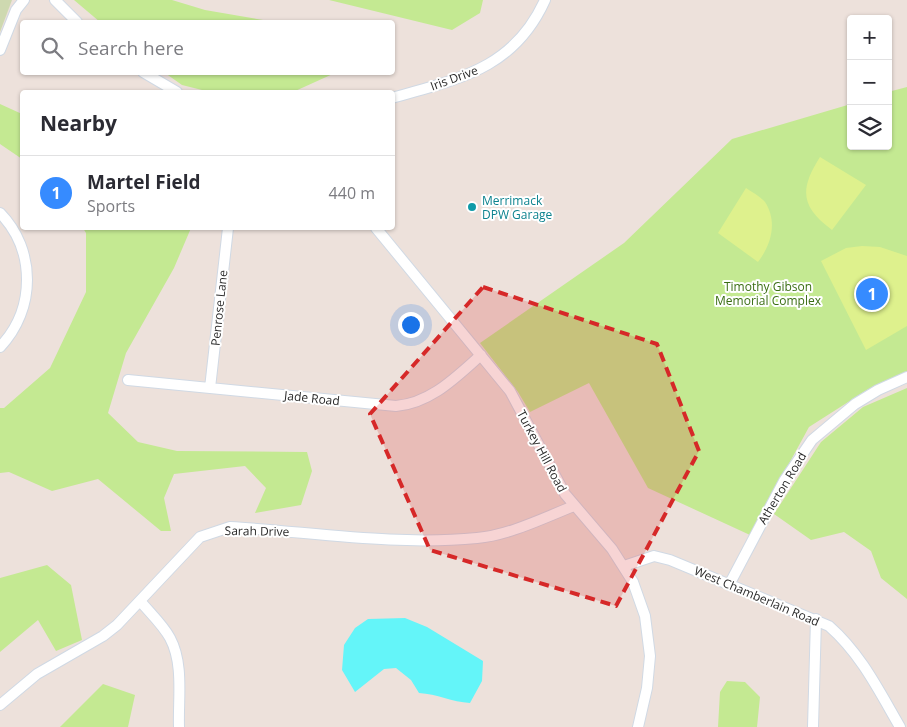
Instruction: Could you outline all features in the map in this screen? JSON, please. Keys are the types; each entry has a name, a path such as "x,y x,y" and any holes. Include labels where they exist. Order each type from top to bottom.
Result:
{"street":[{"path":"0,50 16,10 24,0"},
{"path":"55,0 75,20"},
{"name":"Iris Drive","path":"395,97 470,75 492,63 517,43 528,30 545,0"},
{"path":"148,75 174,90"},
{"path":"0,212 21,243 28,277 23,311 13,332 0,347"},
{"name":"Penrose Lane","path":"210,388 228,230"},
{"name":"Turkey Hill Road","path":"378,230 510,391 557,480 574,506 612,549 624,566 635,588 648,632 649,672 638,727"},
{"name":"Jade Road","path":"128,380 379,405 413,404 428,398 442,388 481,355"},
{"name":"Atherton Road","path":"730,585 784,481 812,440 855,404 878,390 907,378"},
{"name":"Sarah Drive","path":"0,705 37,674 103,636 141,602 200,537 215,531 230,527 394,540 478,538 527,524 574,506"},
{"name":"West Chamberlain Road","path":"624,566 644,558 662,558 816,619 829,626 854,651 900,727"},
{"path":"141,602 161,624 170,638 177,655 179,727"},
{"path":"813,727 816,619"}],"highlighted area":[{"path":"483,287 657,344 699,451 616,606 430,550 370,414"}],"green space":[{"path":"0,0 12,0 0,32"},
{"path":"74,0 172,0 205,10 263,20 98,20"},
{"path":"329,0 483,0 480,13 452,30"},
{"path":"168,75 331,75 297,90 202,90 182,85"},
{"name":"Timothy Gibson Memorial Complex","path":"907,87 907,371 867,390 809,427 750,535 648,488 589,383 530,412 518,392 480,343 624,243 732,139 847,105 847,150 892,150 892,91"},
{"path":"0,104 20,113 20,158 0,144"},
{"path":"820,157 866,185 832,230 814,214 806,197 809,179"},
{"path":"746,188 765,202 771,217 772,225 769,241 758,262 718,233"},
{"path":"84,230 190,230 174,268 126,353 108,413 138,442 177,451 307,452 312,471 301,505 255,513 266,488 245,466 174,474 164,498 171,531 161,531 98,479 52,491 9,472 0,473 0,408 4,408 50,368 86,292 86,233"},
{"path":"862,246 880,247 907,256 907,326 866,350 821,261 846,248"},
{"path":"907,388 907,599 881,578 871,551 844,532 811,540 774,514 821,442 863,407"},
{"path":"47,565 71,585 82,640 56,651 38,620 0,652 0,578"},
{"path":"727,681 745,682 760,697 757,727 718,727 720,692"},
{"path":"103,684 135,695 128,727 60,727"}],"water":[{"path":"405,618 427,627 483,661 482,681 470,703 419,693 411,680 396,668 384,669 355,692 342,670 344,645 355,628 368,619"}],"place":[{"name":"Merrimack DPW Garage","path":"472,207"},
{"name":"Martel Field","path":"872,294"}]}
